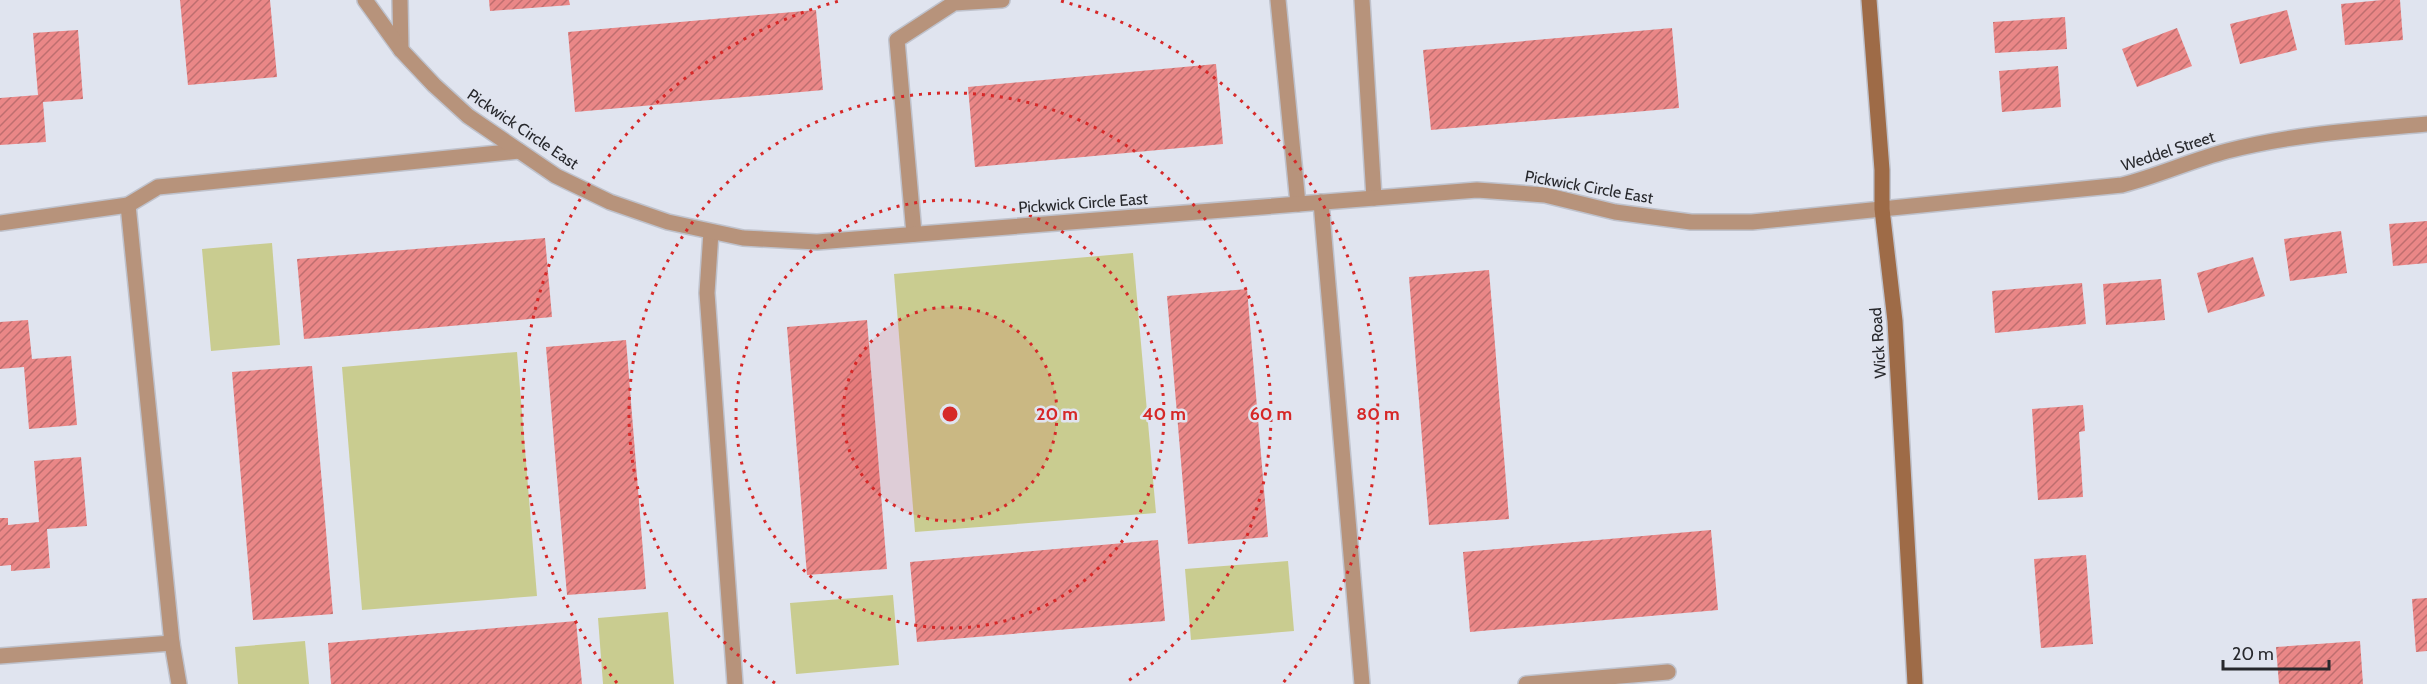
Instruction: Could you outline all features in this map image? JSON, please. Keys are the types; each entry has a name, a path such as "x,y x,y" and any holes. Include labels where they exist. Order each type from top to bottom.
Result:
{"street":[{"name":"Pickwick Circle East","path":"365,0 401,50 434,85 468,116 556,176 610,202 668,222 743,238 817,242 1488,191 1545,195 1615,212 1691,222 1752,222 1882,209"},
{"path":"400,0 401,50"},
{"path":"914,234 897,40 954,3 1002,0"},
{"path":"1278,0 1298,204"},
{"path":"1362,0 1374,198"},
{"name":"Wick Road","path":"1869,0 1882,170 1882,209 1895,321 1915,684"},
{"name":"Weddel Street","path":"1882,209 2122,185 2154,177 2225,151 2300,136 2427,124"},
{"path":"0,223 128,206 158,187 519,151"},
{"path":"1321,202 1362,684"},
{"path":"128,206 172,643 179,684"},
{"path":"711,232 707,293 735,684"},
{"path":"0,657 172,643"},
{"path":"1526,684 1668,672"}],"green space":[{"path":"272,243 280,345 211,351 202,249"},
{"path":"1133,253 1156,513 915,532 894,274"},
{"path":"517,352 537,596 362,610 342,367"},
{"path":"1288,561 1294,631 1191,640 1185,569"},
{"path":"893,595 899,665 796,674 790,603"},
{"path":"668,612 674,684 603,684 598,618"},
{"path":"305,641 309,684 238,684 235,647"}],"building":[{"path":"180,0 270,0 277,77 188,85"},
{"path":"489,0 569,0 570,5 490,11"},
{"path":"2400,0 2403,40 2345,45 2341,4"},
{"path":"816,10 823,90 575,112 568,32"},
{"path":"2287,10 2297,50 2240,64 2230,24"},
{"path":"2065,17 2067,49 1995,53 1993,22"},
{"path":"1672,28 1679,108 1431,130 1423,50"},
{"path":"2177,28 2192,66 2137,87 2122,49"},
{"path":"78,30 83,99 43,102 46,142 0,145 0,98 38,95 33,33"},
{"path":"1216,64 1223,144 975,167 968,87"},
{"path":"2058,66 2061,107 2002,112 1999,71"},
{"path":"2427,221 2427,263 2393,266 2389,224"},
{"path":"2341,231 2347,273 2290,281 2284,239"},
{"path":"545,238 552,317 304,339 297,259"},
{"path":"2253,257 2265,296 2208,313 2197,273"},
{"path":"1489,270 1509,519 1429,525 1409,277"},
{"path":"2161,279 2165,320 2106,325 2103,284"},
{"path":"2082,283 2086,324 1995,333 1992,291"},
{"path":"1247,289 1268,537 1188,544 1167,296"},
{"path":"28,320 32,359 71,356 77,425 29,429 24,367 0,369 0,322"},
{"path":"867,320 887,569 807,575 787,327"},
{"path":"626,340 646,589 567,595 546,347"},
{"path":"312,366 333,614 253,620 232,372"},
{"path":"2083,405 2085,431 2079,432 2083,497 2038,500 2032,409"},
{"path":"81,457 87,526 47,529 50,568 11,571 11,565 0,566 0,518 8,518 8,525 39,522 34,461"},
{"path":"1711,530 1718,610 1470,632 1463,552"},
{"path":"1158,540 1165,621 917,642 910,562"},
{"path":"2086,555 2093,644 2041,648 2034,559"},
{"path":"2427,598 2427,651 2416,652 2412,599"},
{"path":"576,621 582,684 331,684 328,643"},
{"path":"2360,641 2363,684 2279,684 2276,647"}]}
